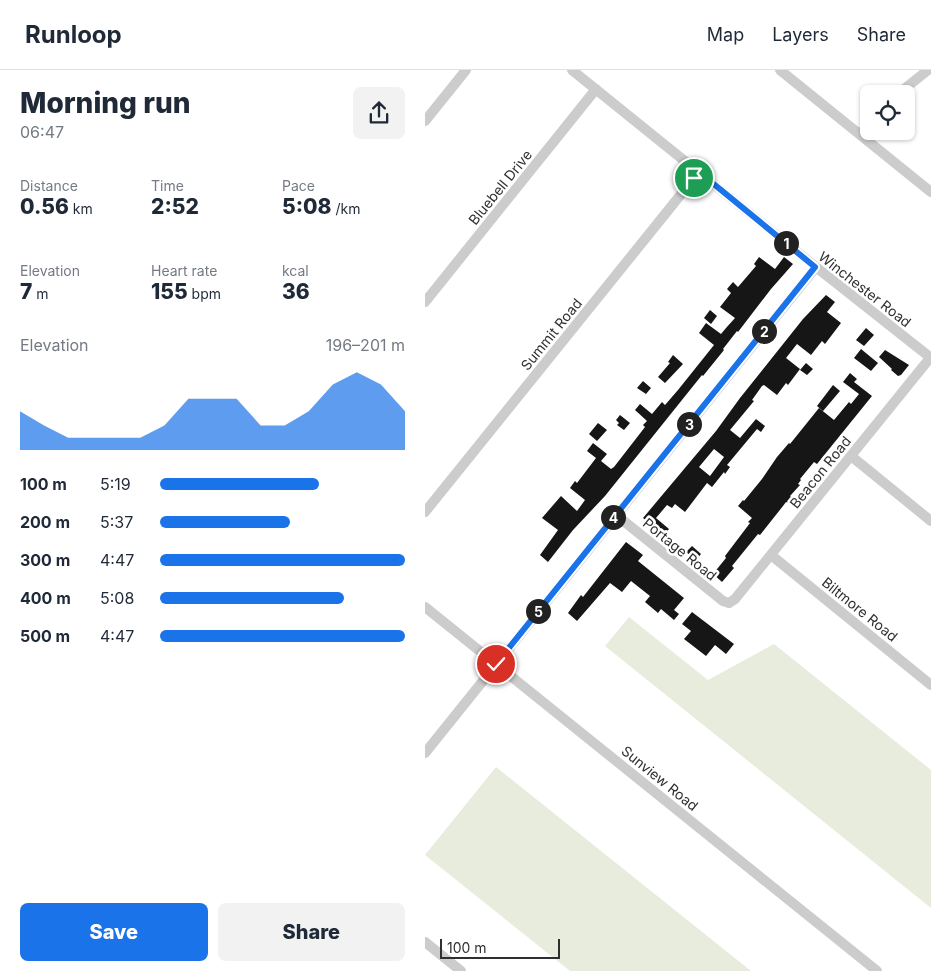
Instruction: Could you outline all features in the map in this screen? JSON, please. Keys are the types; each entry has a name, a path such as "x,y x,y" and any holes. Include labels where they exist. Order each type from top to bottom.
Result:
{"street":[{"path":"425,121 466,70"},
{"name":"Winchester Road","path":"573,70 815,267 931,358"},
{"path":"780,70 860,134"},
{"path":"909,85 928,70"},
{"name":"Bluebell Drive","path":"425,302 596,89"},
{"path":"867,140 931,192"},
{"name":"Summit Road","path":"425,512 699,172"},
{"path":"425,753 815,267"},
{"name":"Beacon Road","path":"729,603 735,599 931,358"},
{"path":"851,456 931,521"},
{"name":"Portage Road","path":"615,514 729,603"},
{"name":"Biltmore Road","path":"771,555 931,685"},
{"name":"Sunview Road","path":"425,607 877,971"},
{"path":"425,942 461,971"}],"shaded area":[{"path":"629,617 708,680 774,644 931,770 931,908 605,646"},
{"path":"496,767 751,971 570,971 425,855"}],"building":[{"path":"759,257 775,269 784,257 793,264 605,496 573,530 548,562 540,555 558,530 542,518 561,496 577,511 585,500 570,488 575,481 577,483 596,458 587,451 593,443 607,454 601,461 611,469 614,467 645,427 643,425 647,421 635,410 640,404 652,414 662,402 665,405 678,390 714,345 699,333 706,323 721,334 735,318 720,307 731,293 727,289 733,282 738,287 756,266 754,264"},
{"path":"826,295 835,302 827,312 841,323 825,344 822,341 811,355 797,344 786,358 800,369 788,385 786,383 777,395 764,385 762,386 752,400 754,401 730,430 740,438 756,419 765,426 761,432 757,429 727,465 730,467 725,474 724,472 712,487 707,483 685,512 675,504 672,508 667,505 656,518 669,529 664,535 643,518 716,431 803,319","holes":["714,449 724,457 710,476 699,467"]},
{"path":"710,310 717,316 711,324 704,318"},
{"path":"866,328 874,335 864,346 856,340"},
{"path":"861,349 878,363 871,371 854,358"},
{"path":"885,350 909,365 901,375 898,376 879,357"},
{"path":"673,355 683,364 665,383 658,377 670,363 668,362"},
{"path":"806,363 813,369 807,375 800,370"},
{"path":"850,373 857,379 854,382 872,396 817,464 814,462 800,479 798,484 800,485 790,496 792,498 788,503 786,502 760,535 758,534 732,566 734,568 722,582 713,574 726,558 725,556 752,518 738,506 819,408 834,420 849,402 851,404 859,394 843,382"},
{"path":"643,381 651,388 646,394 637,388"},
{"path":"833,385 840,391 823,411 817,406"},
{"path":"620,415 630,423 624,430 617,425 619,423 616,420"},
{"path":"598,423 607,430 597,441 589,434"},
{"path":"626,542 643,555 638,561 684,598 674,610 679,614 674,620 661,609 658,613 645,602 650,596 631,581 622,592 610,583 577,621 568,613"},
{"path":"692,546 701,554 696,560 686,552"},
{"path":"692,612 734,644 726,654 715,645 706,656 684,639 691,631 682,624"}],"route":[{"path":"496,664 815,267 699,172 694,178"}]}
